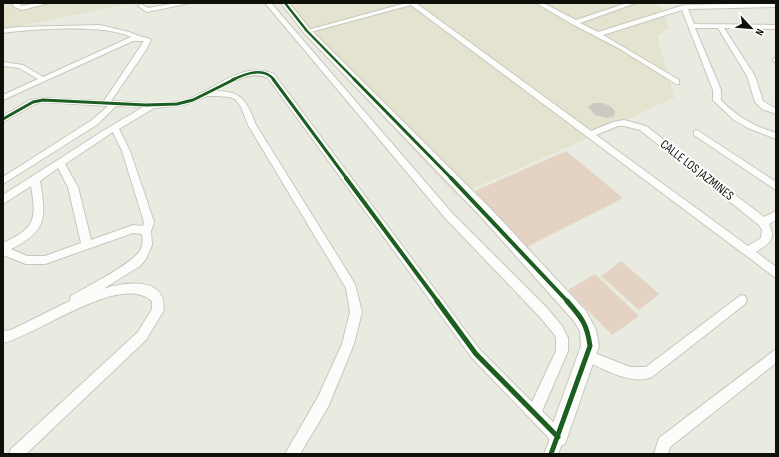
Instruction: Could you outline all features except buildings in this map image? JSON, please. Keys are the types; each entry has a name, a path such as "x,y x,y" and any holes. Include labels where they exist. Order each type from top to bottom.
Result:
{"street":[{"path":"15,3 16,6 20,8 46,3"},
{"path":"141,6 147,10 187,3"},
{"path":"268,3 449,216 543,312 558,330 562,338 562,351 534,412"},
{"path":"285,3 307,31 487,214 580,316 588,330 590,346 551,454"},
{"path":"307,31 413,3 776,273"},
{"path":"539,3 622,48 676,82"},
{"path":"545,7 557,3"},
{"path":"574,23 633,3"},
{"path":"671,3 684,7"},
{"path":"596,35 684,7 699,5 776,5"},
{"path":"684,7 717,90 717,100 731,116 752,128 776,136"},
{"path":"691,26 776,26"},
{"path":"3,31 18,29 100,27 127,33 137,38 148,40 110,103 95,122 3,181"},
{"path":"720,27 751,76 759,102 765,107 776,112"},
{"path":"3,98 42,79 137,38"},
{"path":"3,64 21,66 42,79"},
{"path":"3,118 33,102 43,100 153,105 184,103 205,95 224,83 246,75 261,72 271,76 476,354 558,437"},
{"path":"205,95 226,93 236,96 244,104 252,125 351,287 356,312 348,344 323,402 298,447 292,454"},
{"path":"3,200 153,105"},
{"name":"CALLE LOS JAZMINES","path":"590,135 616,124 624,123 643,128 763,222"},
{"path":"66,308 81,295 136,263 144,256 147,248 148,238 146,231 149,222 126,151 115,128"},
{"path":"697,133 776,187"},
{"path":"60,163 73,187 87,245"},
{"path":"3,249 19,241 34,230 39,222 34,180"},
{"path":"748,252 766,240 767,230 763,222 776,215"},
{"path":"3,249 26,260 45,260 133,229 146,231"},
{"path":"3,338 32,326 66,308 100,294 126,289 146,290 157,299 158,310 142,336 16,454"},
{"path":"587,356 630,373 648,373 741,300"},
{"path":"661,454 664,444 776,354"}],"shaded area":[{"path":"3,3 134,3 3,29"},
{"path":"278,3 652,3 662,8 669,28 657,36 675,97 597,134 456,196"},
{"path":"566,151 623,198 527,247 475,191"},
{"path":"621,261 659,294 639,310 601,276"},
{"path":"595,274 639,316 612,335 568,290"}],"cycle path":[{"path":"285,3 307,31 487,214 580,316 588,330 590,346 551,454"},
{"path":"3,119 33,102 43,100 146,105 184,103 193,100 240,76 262,72 271,76 476,354 558,437"}]}
